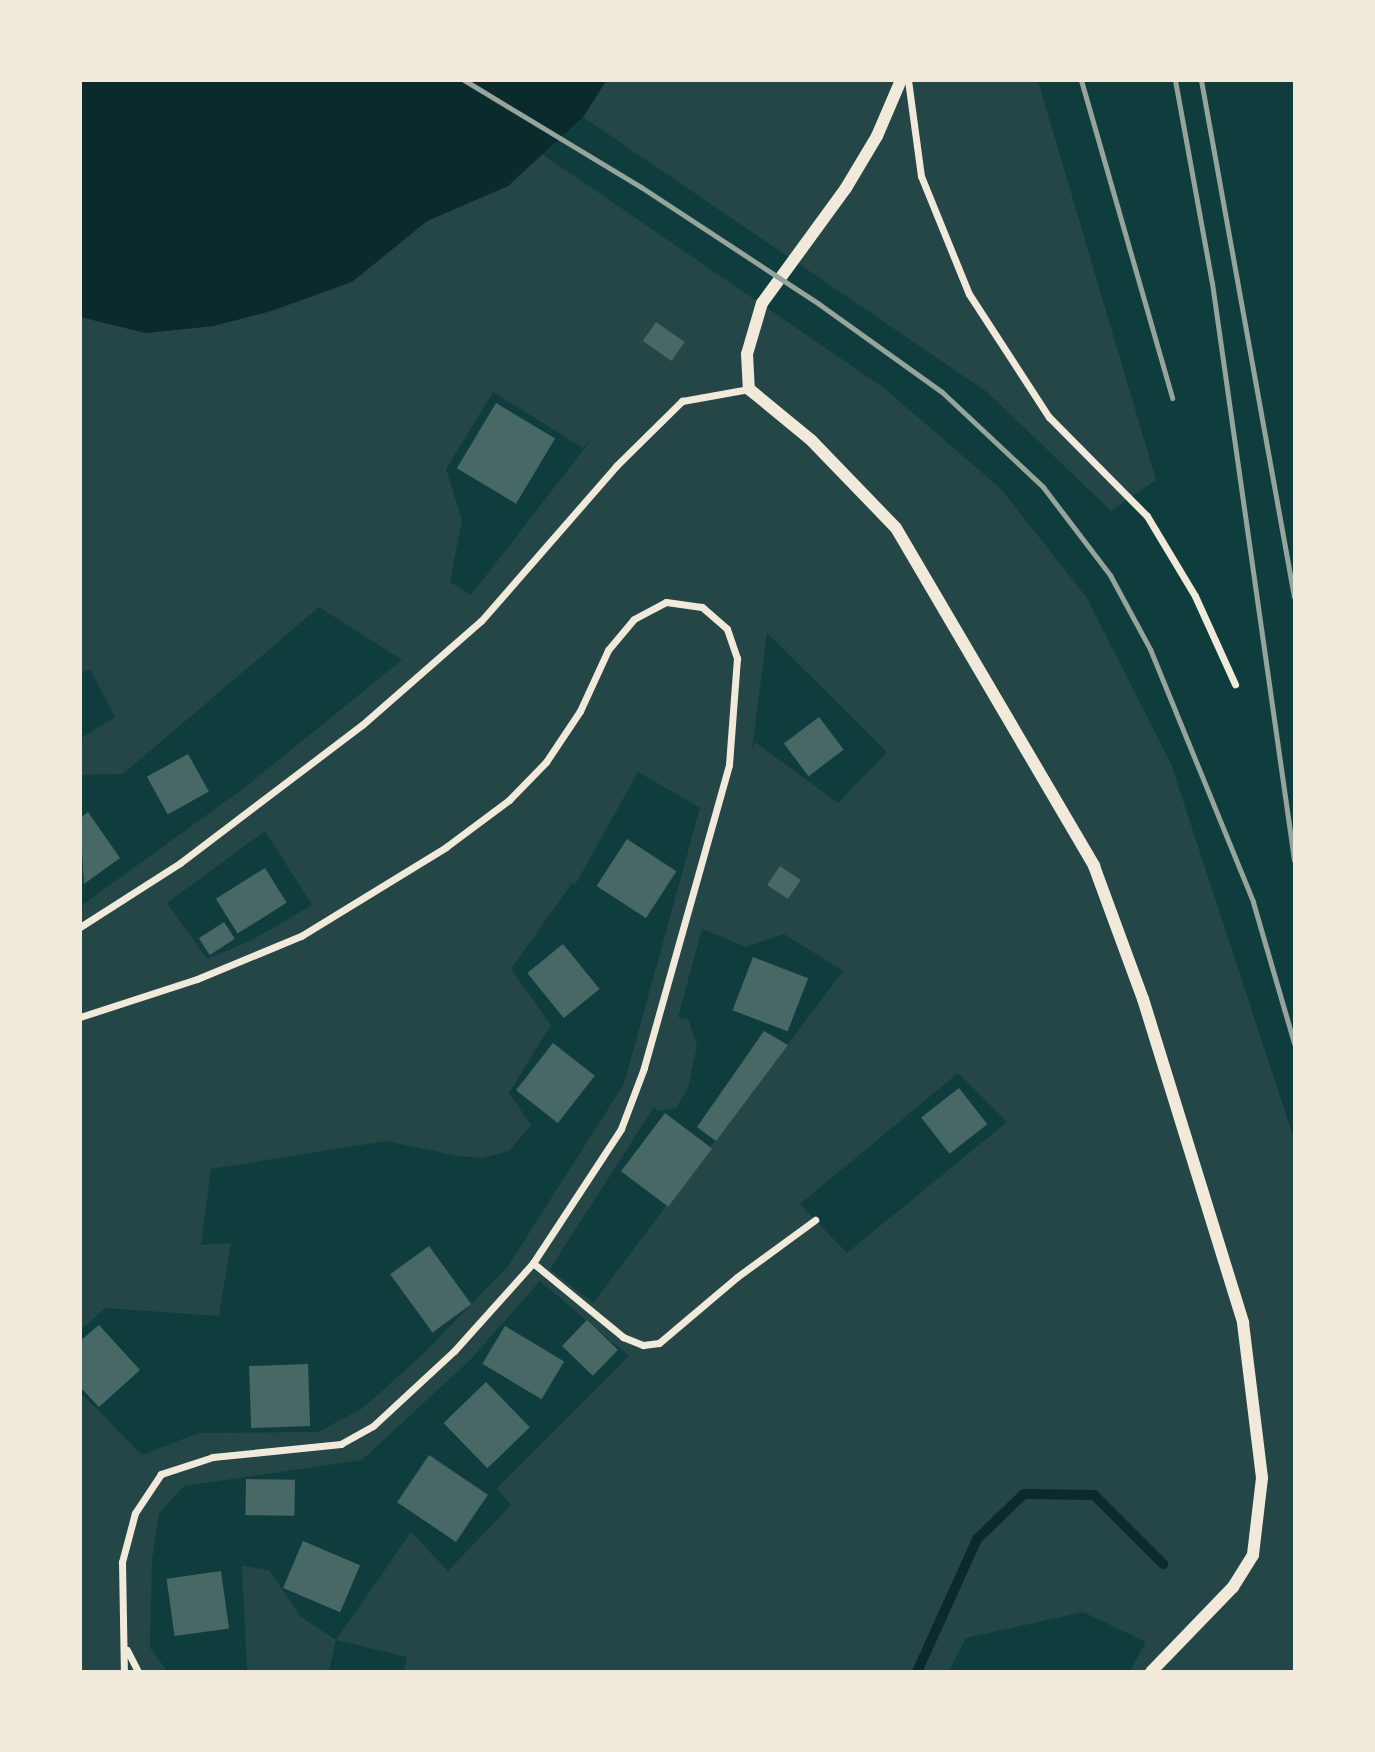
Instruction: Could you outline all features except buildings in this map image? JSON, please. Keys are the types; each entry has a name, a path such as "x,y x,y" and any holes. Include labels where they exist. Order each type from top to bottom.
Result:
{"street":[{"path":"748,389 747,354 762,303 799,248 846,188 877,136 901,80"},
{"path":"908,80 921,176 969,294 1049,418 1147,516 1195,596 1234,684"},
{"path":"80,927 180,863 362,725 481,621 616,466 682,401 748,389 811,440 896,528 1094,866 1143,999 1243,1323 1262,1478 1253,1555 1233,1587 1151,1671"},
{"path":"80,1017 197,979 301,936 405,874 509,800 546,762 580,711 608,650 634,619 666,602 702,607 727,629 737,658 729,765 644,1068 621,1129 533,1263 454,1351 373,1426 341,1444 213,1457 161,1474 135,1513 122,1562 126,1647 124,1671"},
{"path":"533,1263 622,1337 643,1345 659,1343 737,1277 815,1220"},
{"path":"126,1647 138,1671"}],"shaded area":[{"path":"80,81 606,81 583,117 508,186 427,221 352,282 271,311 213,326 146,333 81,317"},
{"path":"606,81 1038,81 1156,480 1111,511 987,392 583,117"},
{"path":"542,154 884,388 1001,489 1087,598 1171,764 1294,1139 1294,1671 1130,1671 1146,1642 1083,1612 966,1638 949,1671 404,1671 407,1657 336,1640 411,1532 448,1571 511,1505 497,1488 629,1356 540,1281 471,1359 362,1460 184,1486 159,1513 152,1559 150,1648 167,1671 81,1671 81,1393 142,1455 198,1433 318,1432 363,1408 422,1355 508,1266 624,1084 700,808 638,772 575,885 572,883 511,969 551,1025 509,1093 531,1125 509,1151 482,1158 458,1156 386,1141 211,1169 201,1245 231,1243 219,1316 105,1308 81,1330 81,906 244,788 402,660 319,607 123,774 81,775 81,738 115,717 90,669 81,673 81,317 146,333 213,326 271,311 352,281 427,221 508,186","holes":["493,392 583,448 598,431 471,595 450,582 462,520 446,469","767,633 887,752 838,803 755,742 752,750","265,831 312,905 252,940 207,959 167,903","702,929 746,947 784,934 843,971 593,1303 550,1269 654,1107 658,1111 676,1108 688,1088 697,1046 688,1019 678,1017","958,1073 1007,1122 847,1253 800,1204"]},
{"path":"242,1566 269,1570 301,1617 336,1640 329,1671 247,1671"}],"waterway":[{"path":"917,1672 977,1539 1024,1494 1094,1495 1163,1564"}],"railway":[{"path":"464,80 641,187 819,304 942,392 1043,487 1110,575 1150,649 1253,902 1294,1043"},
{"path":"1081,80 1172,398"},
{"path":"1175,80 1212,283 1294,860"},
{"path":"1201,80 1294,597"}]}
